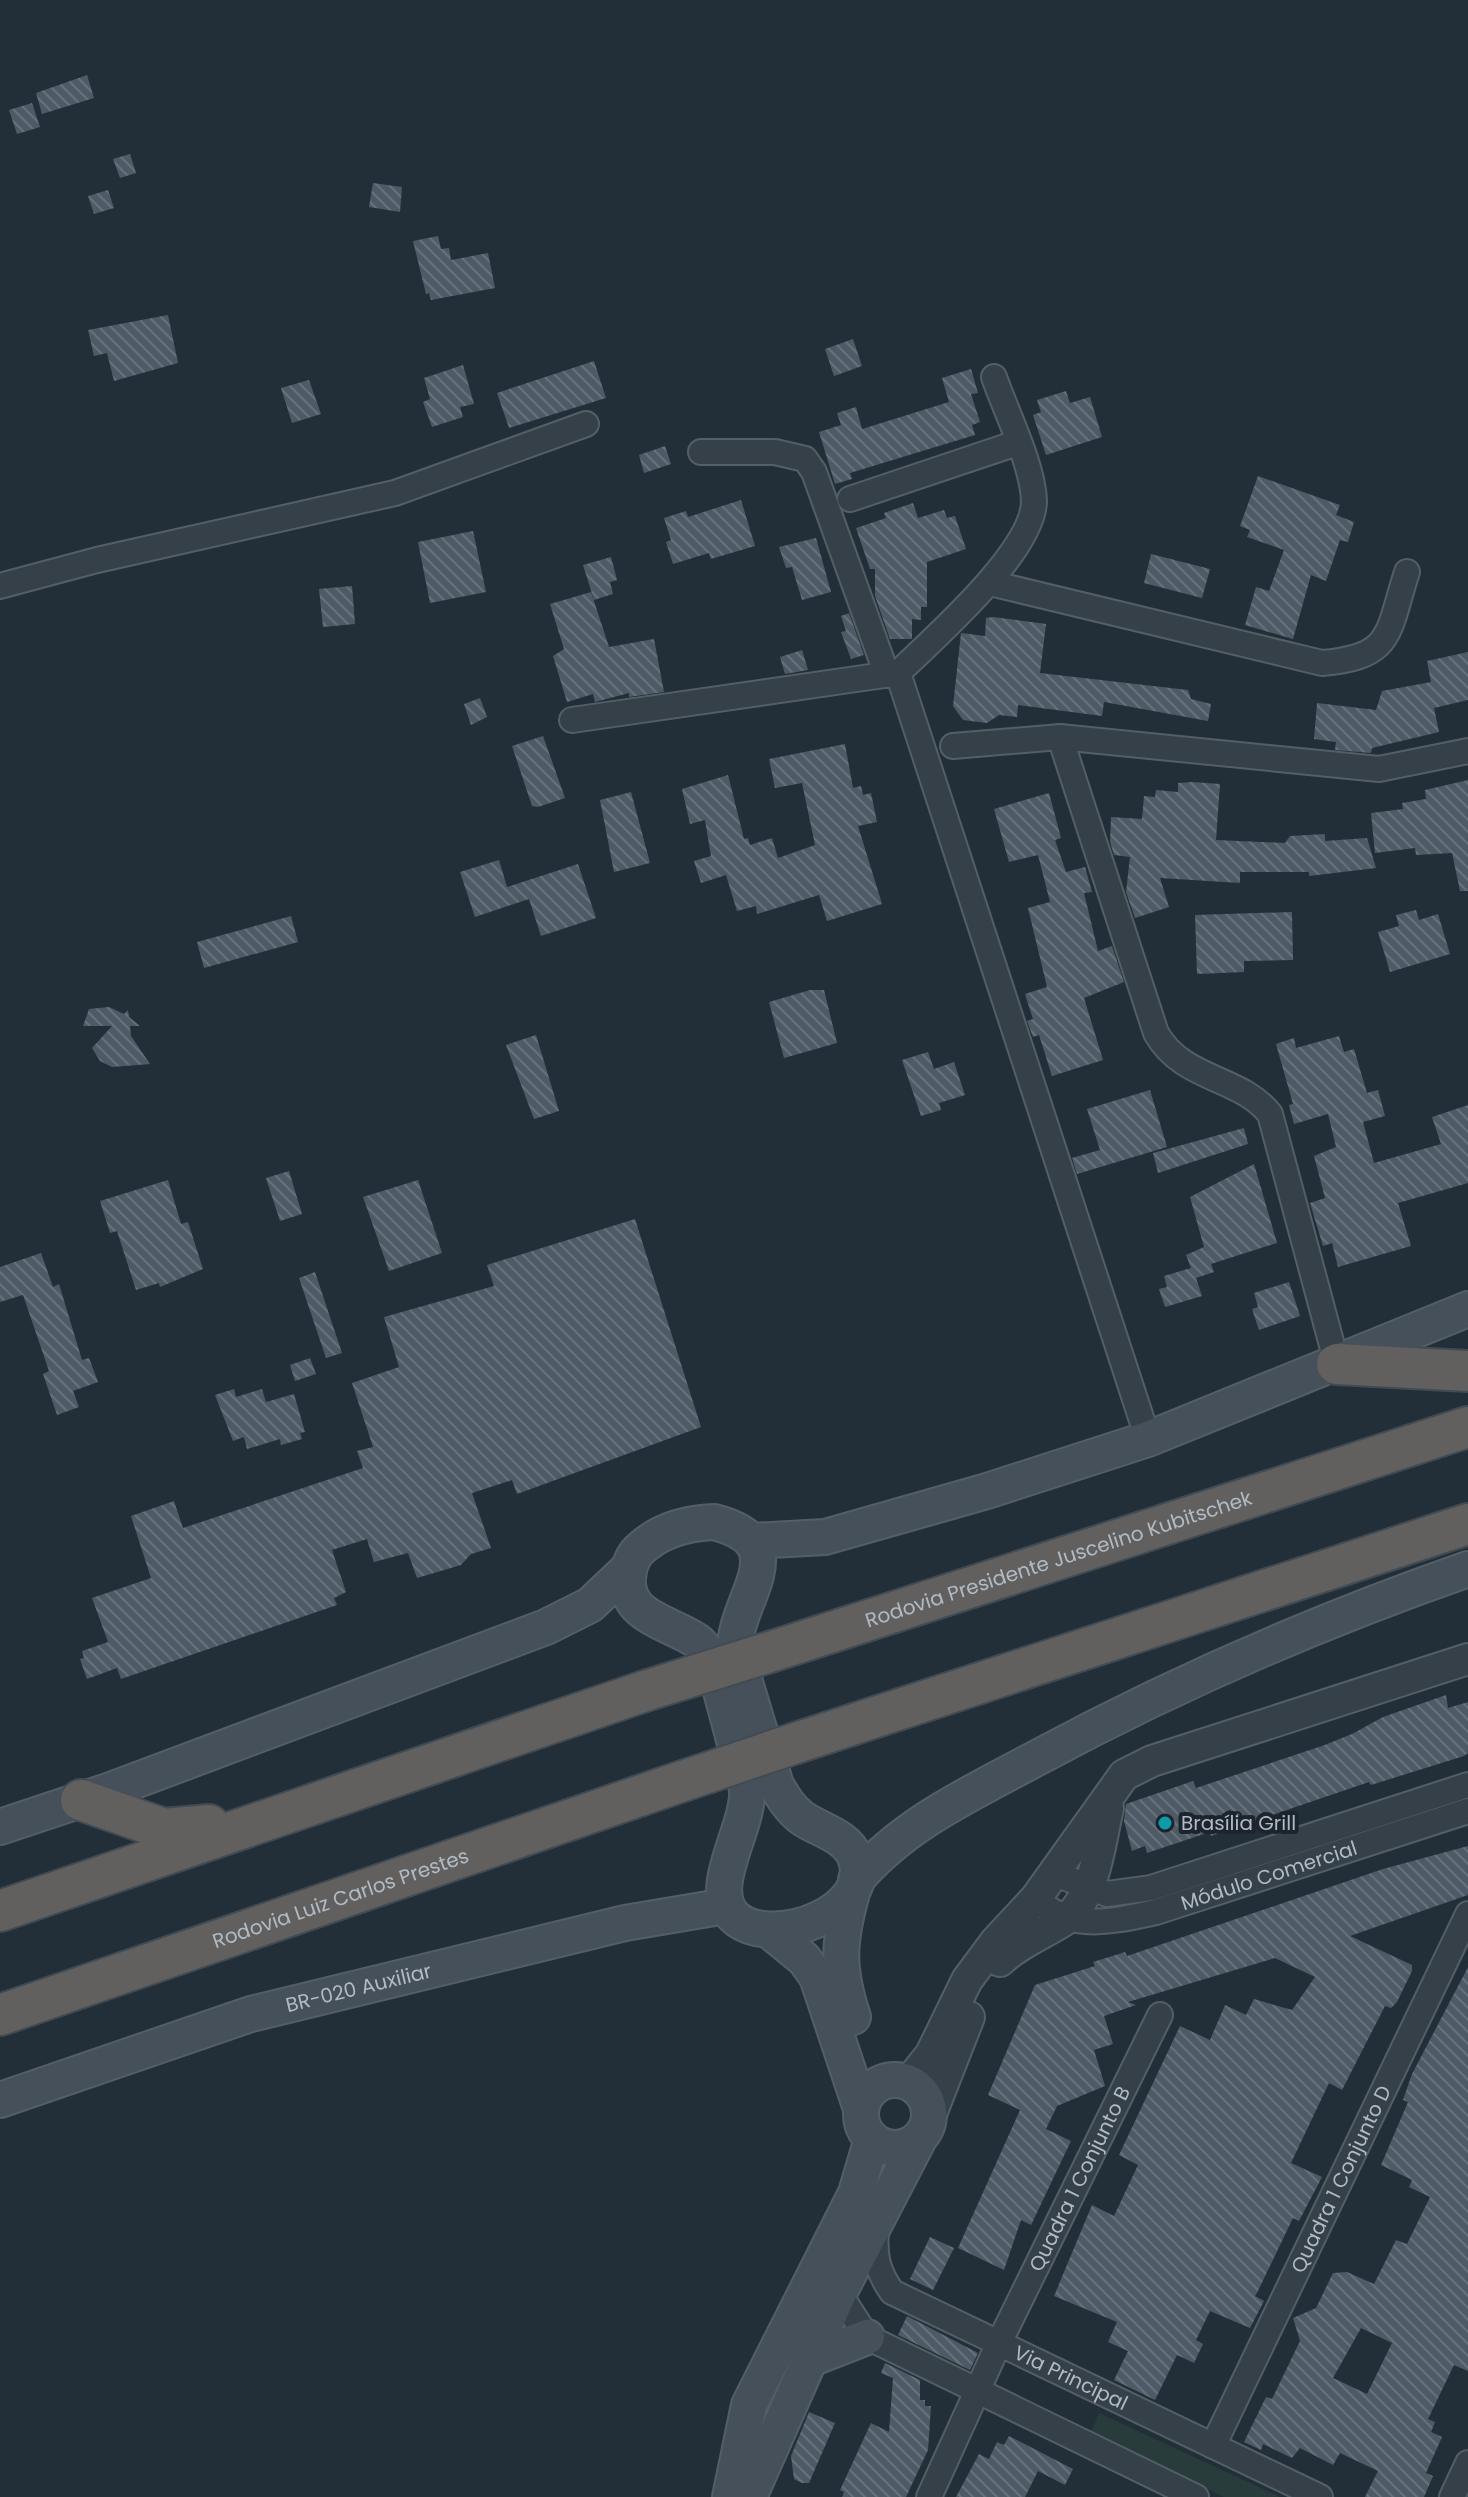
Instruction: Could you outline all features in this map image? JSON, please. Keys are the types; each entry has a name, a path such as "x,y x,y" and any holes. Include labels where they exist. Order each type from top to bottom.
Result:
{"highway":[{"path":"1337,1364 1468,1371"},
{"name":"Rodovia Presidente Juscelino Kubitschek","path":"265,1819 648,1690 1468,1427"},
{"name":"Rodovia Luiz Carlos Prestes","path":"1,2015 796,1743 1468,1524"},
{"path":"81,1800 164,1829 265,1819"},
{"path":"0,1911 265,1819"}],"main road":[{"path":"752,1541 825,1537 987,1491 1148,1439 1468,1309"},
{"path":"924,2128 902,2147 881,2145 881,2104 840,1969 839,1938 854,1887 856,1859 847,1844 803,1819 787,1804 776,1785 735,1649 735,1631 759,1573 752,1541 735,1528 699,1523 650,1539 634,1554 627,1588 635,1605 650,1618 700,1643 713,1661 747,1789 749,1808 725,1871 726,1906 736,1919 754,1929 771,1932 800,1926 822,1917 854,1887 895,1839 1103,1722 1266,1647 1387,1597 1468,1569"},
{"path":"0,1827 81,1800 546,1627 590,1605 629,1568"},
{"name":"BR-020 Auxiliar","path":"0,2100 251,2014 625,1923 726,1906"},
{"path":"730,2497 749,2405 856,2193 881,2104 817,1977 804,1959 771,1932"},
{"path":"749,2497 839,2293 924,2128 926,2100 881,2104"},
{"path":"823,2256 839,2293"},
{"path":"808,2360 867,2337"}],"street":[{"path":"572,720 893,674 990,583 1027,526 1034,502 994,377"},
{"path":"0,586 97,560 395,493 586,424"},
{"path":"850,499 1017,443"},
{"path":"701,452 775,452 805,459 814,472 893,674 1148,1439"},
{"path":"990,583 1322,663 1363,657 1376,651 1384,641 1407,572"},
{"path":"1060,737 1156,1033 1178,1062 1260,1102 1270,1114 1337,1364"},
{"path":"953,746 1060,737 1379,769 1468,751"},
{"path":"881,2104 931,2054 967,1980 996,1941 1045,1886 1124,1775 1152,1761 1468,1659"},
{"name":"Módulo Comercial","path":"1045,1886 1107,1894 1151,1888 1468,1785"},
{"name":"Módulo Comercial","path":"924,2128 978,1994 1000,1960 1025,1940 1065,1920 1087,1889 1111,1795"},
{"name":"Módulo Comercial","path":"1065,1920 1111,1922 1156,1912 1468,1811"},
{"path":"1045,1886 1065,1920"},
{"path":"1151,1888 1156,1912"},
{"name":"Quadra 1 Conjunto D","path":"1213,2446 1468,1914"},
{"name":"Quadra 1 Conjunto B","path":"929,2497 999,2343 1160,2015"},
{"name":"Via Principal","path":"876,2220 874,2255 881,2277 892,2292 1307,2494"},
{"path":"839,2293 867,2337 1188,2495"},
{"path":"1452,2497 1468,2463"}],"green space":[{"path":"1099,2413 1279,2497 1224,2497 1091,2432"}],"building":[{"path":"87,75 94,98 42,114 36,93"},
{"path":"32,103 40,127 17,134 9,110"},
{"path":"130,154 136,173 120,178 113,159"},
{"path":"373,183 402,187 400,212 369,207"},
{"path":"108,190 114,208 94,214 88,196"},
{"path":"438,236 441,249 449,248 451,260 488,253 495,288 431,300 429,293 426,294 413,241"},
{"path":"168,315 178,363 114,381 107,353 94,356 88,330"},
{"path":"853,339 862,366 834,376 825,349"},
{"path":"594,361 606,398 509,428 497,393"},
{"path":"463,365 474,404 460,407 463,417 432,427 423,402 430,399 424,378"},
{"path":"971,369 978,393 971,394 980,422 972,425 975,435 850,473 852,479 835,484 819,432 841,425 837,413 856,407 862,429 949,402 942,378"},
{"path":"309,380 321,414 292,423 281,388"},
{"path":"1066,391 1070,403 1090,397 1102,437 1046,455 1033,415 1041,412 1037,400"},
{"path":"665,446 671,464 644,473 639,455"},
{"path":"1258,476 1340,505 1336,515 1354,522 1348,542 1340,540 1326,581 1311,575 1293,639 1245,625 1256,587 1269,591 1284,550 1247,537 1250,530 1240,526"},
{"path":"741,500 755,546 711,559 709,553 673,564 666,542 671,540 664,518 686,511 688,517"},
{"path":"913,503 918,518 944,510 947,518 955,516 966,549 927,562 927,607 921,607 921,620 912,619 912,639 890,639 875,596 875,569 870,569 856,528 886,518 884,513"},
{"path":"473,531 486,592 430,603 418,542"},
{"path":"816,538 831,592 802,600 792,567 786,568 779,547"},
{"path":"1151,554 1210,569 1202,598 1144,583"},
{"path":"611,557 617,580 610,582 613,594 594,600 583,565"},
{"path":"352,586 355,624 323,627 319,589"},
{"path":"591,592 609,647 654,639 664,692 629,697 629,693 595,702 593,694 567,702 553,656 564,649 550,604"},
{"path":"849,613 864,655 851,659 841,632 846,631 841,616"},
{"path":"986,618 1046,624 1040,673 1188,690 1191,699 1211,704 1208,721 1104,702 1102,716 1018,705 1017,717 999,715 987,723 963,720 953,706 961,633 985,636"},
{"path":"802,650 808,670 785,674 780,657"},
{"path":"1468,652 1468,700 1434,708 1439,732 1372,748 1371,753 1335,750 1336,742 1314,739 1317,703 1376,710 1382,691 1431,682 1427,661"},
{"path":"480,698 487,717 471,725 464,704"},
{"path":"543,736 565,798 538,807 532,806 512,746"},
{"path":"845,744 853,788 861,786 863,795 871,793 877,822 858,826 882,904 827,921 819,895 757,914 756,906 737,911 726,875 701,883 694,861 711,856 705,820 690,824 682,789 728,775 744,839 748,838 750,845 772,838 778,858 815,845 802,783 775,788 769,759"},
{"path":"1468,780 1468,891 1460,891 1452,853 1416,855 1415,848 1375,853 1371,813 1403,809 1402,803 1426,799 1425,790"},
{"path":"1178,783 1220,784 1216,840 1285,843 1290,836 1325,834 1325,841 1367,838 1376,868 1309,876 1309,872 1240,872 1240,883 1160,878 1169,907 1135,918 1126,892 1130,857 1114,855 1110,842 1111,817 1142,819 1144,796 1155,797 1156,790 1178,792"},
{"path":"631,792 650,863 614,872 600,800"},
{"path":"1049,793 1061,838 1055,840 1066,872 1085,867 1092,892 1084,893 1098,951 1112,946 1124,982 1084,998 1103,1060 1052,1076 1039,1035 1033,1037 1027,1021 1033,1019 1025,994 1047,987 1028,908 1050,902 1038,855 1009,862 994,809"},
{"path":"499,860 507,887 578,864 596,918 541,936 529,899 475,917 460,872"},
{"path":"1416,910 1419,920 1438,914 1450,954 1390,972 1378,932 1399,926 1396,915"},
{"path":"1292,912 1293,960 1244,961 1244,972 1197,974 1195,915"},
{"path":"291,916 298,942 204,968 197,942"},
{"path":"810,990 824,990 837,1043 784,1058 769,1002"},
{"path":"109,1007 124,1014 128,1010 129,1017 140,1026 130,1026 131,1036 150,1064 112,1067 100,1061 92,1048 112,1026 83,1026 89,1009"},
{"path":"536,1035 559,1111 534,1119 506,1045"},
{"path":"1339,1036 1344,1052 1354,1049 1367,1093 1378,1090 1385,1116 1363,1122 1374,1163 1441,1144 1432,1117 1468,1105 1468,1183 1398,1203 1411,1246 1338,1267 1332,1243 1323,1246 1310,1203 1325,1198 1314,1156 1336,1147 1328,1114 1294,1124 1289,1105 1293,1104 1276,1044 1294,1038 1296,1048"},
{"path":"928,1052 934,1069 954,1062 965,1095 939,1103 941,1110 921,1116 902,1060"},
{"path":"1150,1090 1167,1147 1077,1174 1072,1158 1100,1150 1087,1109"},
{"path":"1244,1128 1248,1144 1158,1173 1153,1153"},
{"path":"1254,1164 1277,1243 1211,1264 1214,1272 1196,1278 1202,1296 1165,1307 1159,1289 1167,1287 1164,1276 1191,1268 1186,1255 1204,1247 1190,1197"},
{"path":"289,1171 302,1214 280,1221 266,1178"},
{"path":"168,1180 181,1224 188,1222 203,1269 160,1287 159,1283 136,1290 117,1231 110,1233 100,1201"},
{"path":"418,1180 442,1253 389,1271 363,1197"},
{"path":"635,1219 701,1427 517,1494 512,1480 472,1493 491,1548 471,1554 461,1565 417,1578 408,1553 374,1562 367,1539 332,1550 346,1592 334,1598 337,1605 121,1679 117,1668 87,1679 80,1659 84,1658 82,1651 108,1642 92,1598 151,1578 131,1516 174,1501 183,1528 363,1468 357,1451 373,1447 352,1383 399,1367 384,1317 494,1286 487,1265"},
{"path":"41,1253 53,1287 59,1284 82,1360 89,1358 98,1382 73,1391 79,1407 57,1415 43,1374 49,1371 23,1295 0,1302 0,1267"},
{"path":"315,1272 342,1353 326,1358 299,1278"},
{"path":"1289,1282 1300,1316 1259,1330 1252,1309 1258,1307 1254,1293"},
{"path":"310,1358 316,1374 295,1381 290,1365"},
{"path":"234,1389 236,1397 262,1389 266,1402 294,1394 305,1432 300,1433 302,1439 281,1445 280,1439 247,1449 244,1437 233,1441 215,1395"},
{"path":"1446,1695 1448,1708 1468,1702 1468,1753 1464,1756 1371,1785 1369,1782 1211,1836 1210,1832 1147,1853 1145,1846 1132,1851 1124,1821 1126,1804 1193,1781 1196,1788 1322,1746 1383,1717"},
{"path":"1468,1846 1468,1895 1350,1936 1412,1965 1412,1971 1397,2002 1391,2008 1385,2006 1342,2090 1329,2083 1291,2163 1322,2177 1299,2221 1293,2218 1255,2296 1264,2301 1250,2328 1210,2311 1196,2340 1203,2344 1194,2363 1177,2355 1155,2400 1114,2380 1128,2351 1108,2342 1117,2322 1054,2296 1092,2205 1114,2216 1138,2165 1119,2155 1180,2026 1210,2040 1225,2005 1246,2015 1254,1999 1292,2010 1315,1977 1275,1958 1128,2002 1136,2005 1104,2016 1113,2044 1094,2050 1105,2086 1057,2106 1046,2129 1071,2141 1031,2225 1021,2220 1004,2270 958,2248 1020,2110 988,2095 1035,1985 1095,1966 1093,1962 1125,1952 1127,1956 1383,1869"},
{"path":"1468,1967 1468,2371 1454,2365 1428,2419 1435,2422 1431,2432 1442,2437 1426,2473 1433,2476 1424,2497 1365,2497 1378,2471 1340,2453 1333,2465 1300,2448 1292,2458 1263,2444 1261,2450 1244,2442 1266,2397 1272,2399 1300,2341 1293,2318 1316,2308 1333,2273 1347,2272 1374,2284 1396,2240 1407,2244 1430,2197 1409,2187 1412,2180 1381,2165 1408,2102 1403,2100 1412,2074","holes":["1361,2328 1392,2343 1367,2394 1333,2378"]},
{"path":"930,2237 954,2248 933,2290 910,2279"},
{"path":"907,2316 978,2353 970,2370 898,2335"},
{"path":"885,2363 920,2380 920,2400 925,2400 925,2406 931,2406 928,2450 906,2497 842,2497 844,2492 840,2490 871,2423 889,2432 893,2378 881,2373"},
{"path":"809,2412 835,2423 809,2483 802,2483 794,2479 791,2456"},
{"path":"1009,2436 1073,2469 1065,2485 1038,2471 1025,2497 956,2497 979,2454 989,2459 997,2442 1004,2445"}],"place":[{"name":"Brasília Grill","path":"1165,1823"}]}
